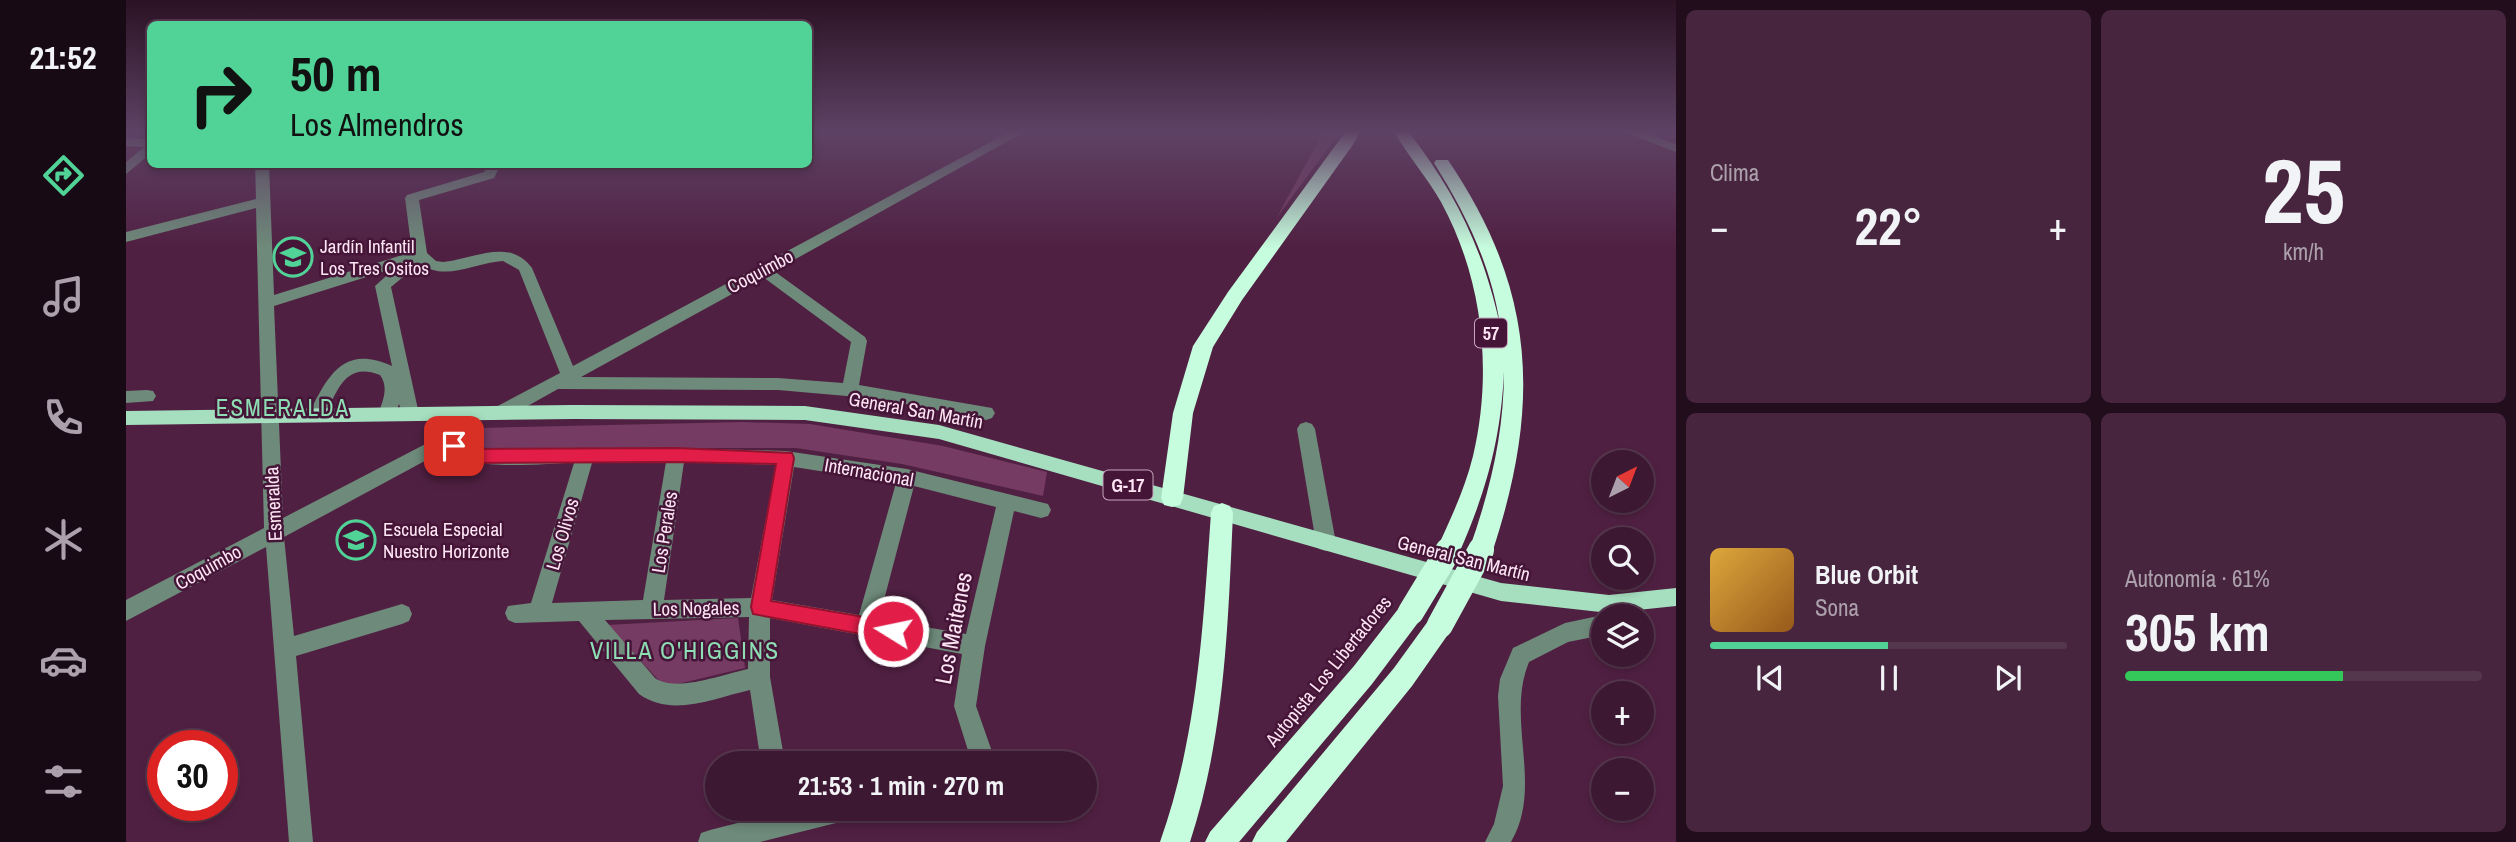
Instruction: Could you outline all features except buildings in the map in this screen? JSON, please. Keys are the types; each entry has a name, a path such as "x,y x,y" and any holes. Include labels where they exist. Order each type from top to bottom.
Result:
{"highway":[{"path":"1172,498 1183,413 1203,346 1235,296 1327,170"},
{"name":"Autopista Los Libertadores","path":"1220,842 1363,675 1411,612 1448,551 1464,516 1485,454 1493,398 1493,343 1484,289 1463,229 1431,170"},
{"name":"57","path":"1267,842 1403,677 1440,625 1481,550 1501,493 1512,438 1516,387 1512,329 1503,288 1478,222 1448,170"},
{"path":"1175,842 1188,809 1204,738 1210,691 1222,513"}],"main road":[{"name":"General San Martín","path":"126,418 780,412 879,422 939,432 1501,592 1591,612"},
{"name":"General San Martín","path":"1649,604 1676,597"}],"street":[{"name":"Esmeralda","path":"262,170 268,416 274,531 301,842"},
{"path":"493,170 489,175 412,198 420,255 432,265 443,266 506,255 517,258 525,268 565,381 573,412"},
{"name":"Coquimbo","path":"500,413 565,381 947,170"},
{"path":"126,237 262,202"},
{"path":"267,303 420,255"},
{"path":"410,414 383,286 420,255"},
{"path":"763,270 859,341 850,390"},
{"path":"317,415 336,378 344,371 372,366 385,368 392,375 393,399 387,414"},
{"path":"565,381 778,384 881,393 986,413"},
{"path":"126,397 147,396"},
{"name":"Coquimbo","path":"126,611 447,439 458,429 463,414"},
{"path":"1306,429 1326,543"},
{"name":"Internacional","path":"447,439 461,453 473,456 676,455 786,458 907,477 1041,510"},
{"name":"Los Perales","path":"652,608 676,455"},
{"name":"Los Olivos","path":"539,612 585,456"},
{"path":"771,751 760,677 760,607 786,458"},
{"path":"866,626 907,477"},
{"name":"Los Maitenes","path":"980,751 965,706 974,646 1007,501"},
{"name":"Los Nogales","path":"515,613 760,607 974,646"},
{"path":"584,611 647,686 658,694 677,696 760,677"},
{"path":"284,649 402,614"},
{"path":"1497,842 1505,829 1515,786 1509,696 1511,679 1521,655 1591,622"},
{"path":"710,842 768,821"}],"shaded area":[{"path":"1303,170 1312,170 1277,217"},
{"path":"743,422 810,424 943,446 1047,472 1043,496 902,464 796,448 486,448 469,445 467,435 479,428"},
{"path":"738,618 745,668 665,687 607,625"}],"place":[{"name":"Jardín Infantil Los Tres Ositos","path":"293,257"},
{"name":"Escuela Especial Nuestro Horizonte","path":"356,540"}],"district":[{"name":"ESMERALDA","path":"283,407"},
{"name":"VILLA O'HIGGINS","path":"685,650"}],"route":[{"path":"454,446 461,453 473,456 676,455 786,458 760,607 893,631"}]}
